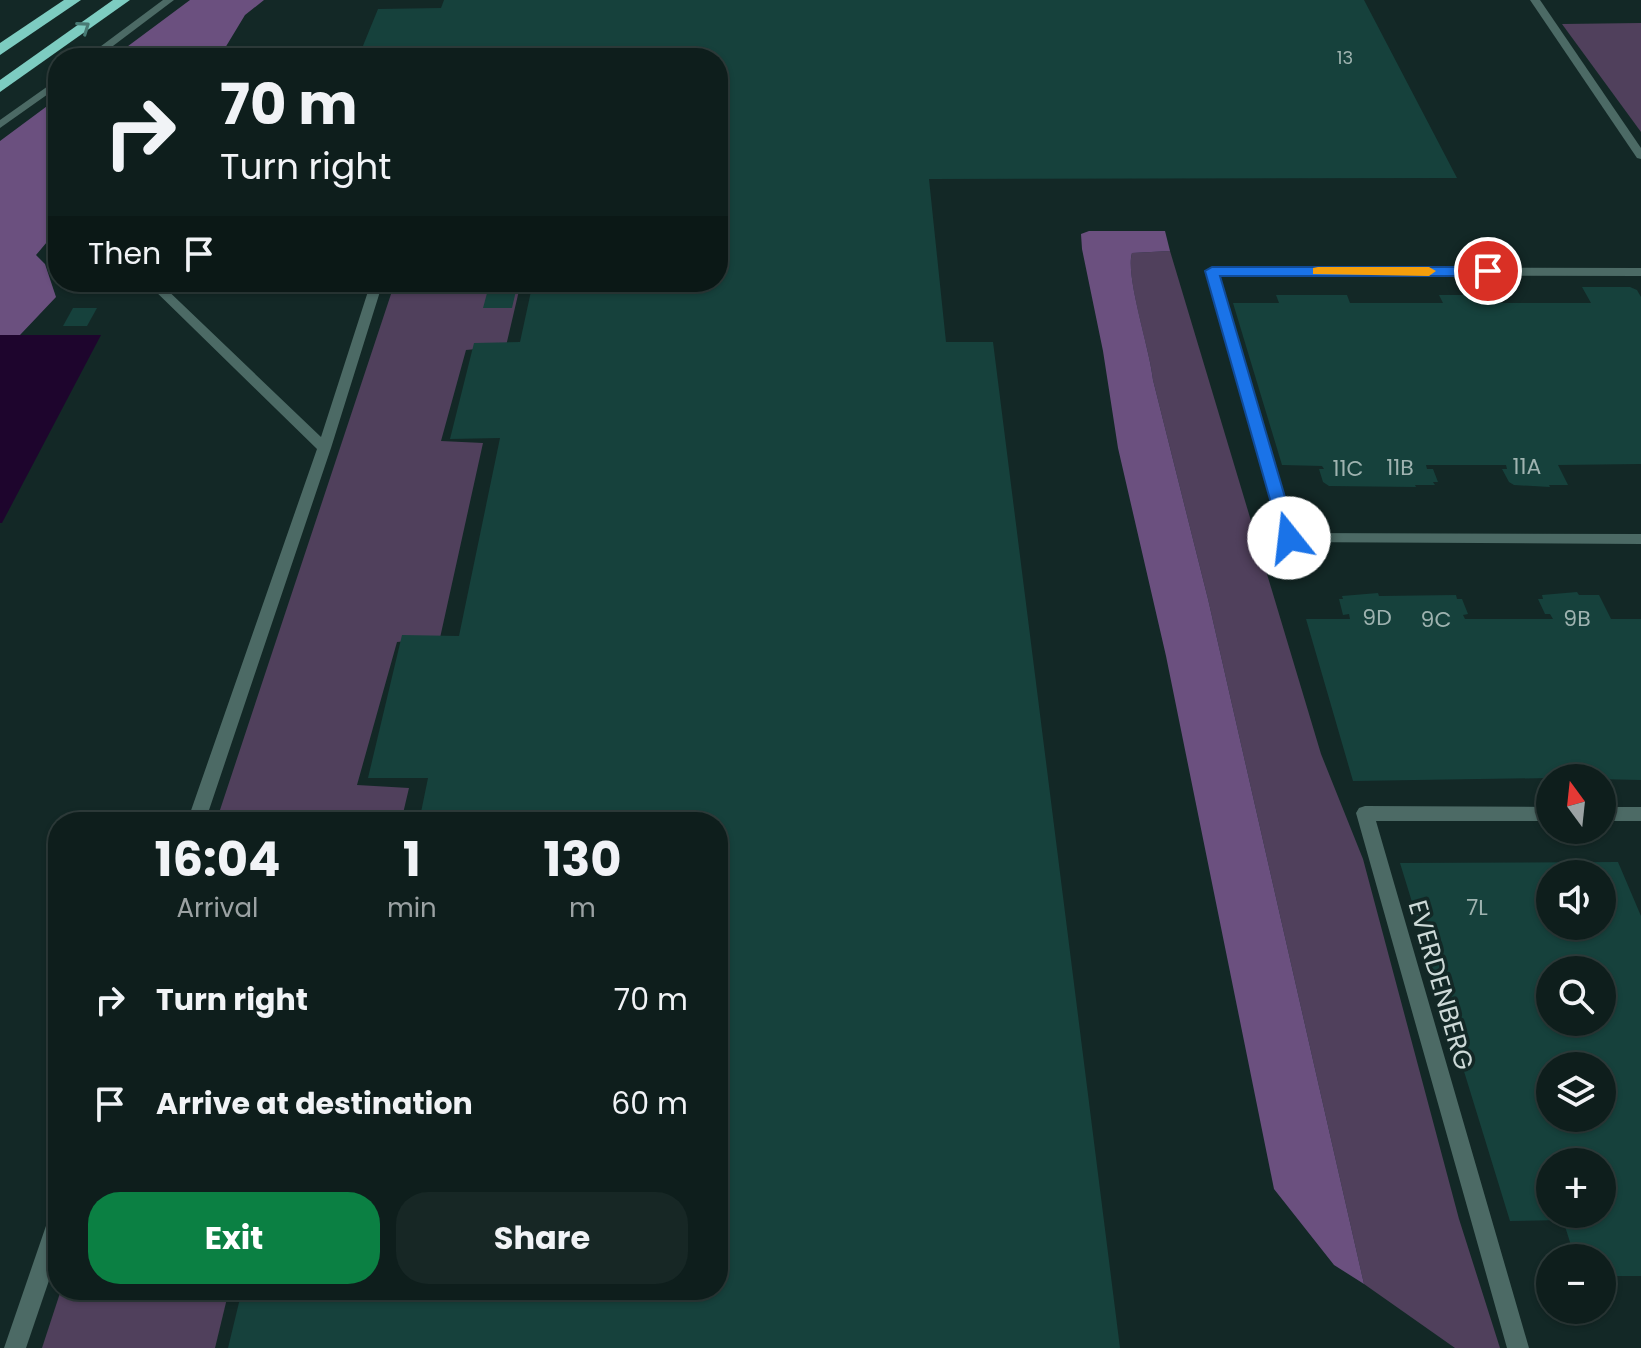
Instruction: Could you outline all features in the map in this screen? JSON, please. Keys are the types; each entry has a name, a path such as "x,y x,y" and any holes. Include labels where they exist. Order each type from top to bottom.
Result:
{"highway":[{"path":"0,50 74,0"},
{"path":"55,48 123,0"},
{"path":"0,87 48,53"}],"street":[{"path":"104,48 169,0"},
{"path":"1535,0 1641,156"},
{"path":"0,125 48,89"},
{"path":"1641,272 1212,271 1289,538 1641,539"},
{"path":"162,292 324,448"},
{"path":"199,812 374,292"},
{"name":"EVERDENBERG","path":"1518,1348 1365,813 1536,814"},
{"path":"1616,814 1641,814"},
{"path":"15,1348 48,1252"}],"shaded area":[{"path":"190,0 264,0 245,15 225,48 125,48"},
{"path":"1641,23 1641,132 1562,24"},
{"path":"48,105 48,241 36,255 45,264 48,273 48,292 54,292 56,297 20,335 0,335 0,141"},
{"path":"1089,231 1165,231 1170,251 1132,253 1135,295 1208,599 1364,1284 1334,1265 1274,1189 1166,656 1118,448 1103,351 1082,249 1081,234"},
{"path":"1170,251 1321,754 1363,859 1459,1219 1500,1348 1455,1348 1364,1284 1208,599 1135,296 1132,253"},
{"path":"392,292 519,292 506,346 466,350 441,441 483,443 440,638 397,642 357,785 409,788 403,812 219,812"},
{"path":"0,335 101,335 2,523 0,523"},
{"path":"58,1300 227,1300 215,1348 42,1348"}],"building":[{"path":"444,0 1364,0 1457,178 929,179 946,342 993,342 1120,1348 228,1348 240,1300 728,1300 728,812 421,812 428,778 368,778 402,635 459,636 500,438 450,439 474,343 520,342 531,292 728,292 728,48 362,48 378,9 441,8"},
{"path":"1582,287 1630,287 1637,290 1641,297 1641,464 1558,465 1568,485 1550,487 1514,485 1502,469 1507,469 1506,465 1426,465 1427,469 1433,469 1438,482 1416,487 1329,486 1323,482 1319,469 1324,469 1322,466 1282,465 1233,303 1279,303 1276,295 1347,295 1350,303 1443,303 1439,295 1476,295 1480,303 1591,303"},
{"path":"487,292 516,292 512,308 483,308"},
{"path":"73,308 97,308 87,326 63,326"},
{"path":"1577,592 1579,595 1599,595 1611,619 1641,619 1641,780 1616,779 1616,764 1536,764 1536,778 1353,781 1306,619 1350,619 1349,614 1343,615 1339,599 1343,599 1342,596 1378,593 1379,596 1456,595 1457,599 1462,599 1468,614 1463,615 1465,619 1553,619 1550,614 1545,614 1538,599 1543,599 1542,595"},
{"path":"1536,862 1536,940 1616,940 1618,862 1641,916 1641,1276 1616,1276 1616,1244 1571,1244 1566,1228 1616,1228 1616,1148 1536,1148 1536,1221 1510,1221 1400,863"}],"slow traffic":[{"path":"1318,271 1429,271"}],"route":[{"path":"1289,538 1212,271 1488,271"}]}
